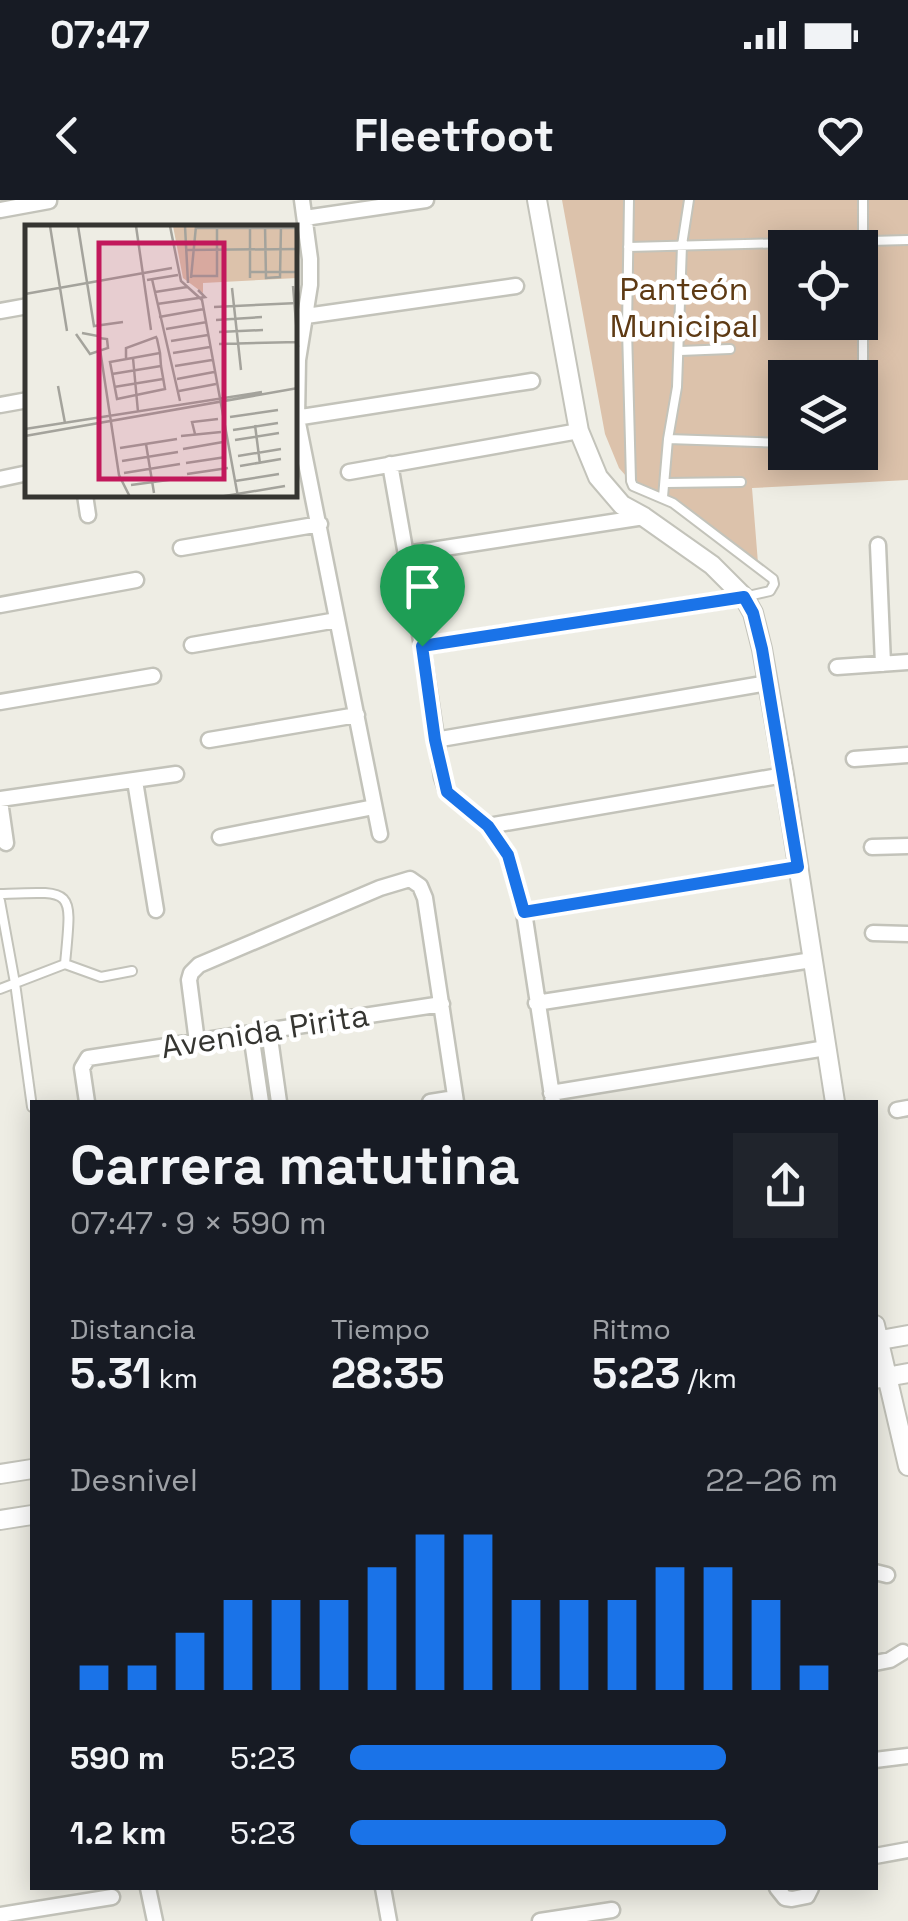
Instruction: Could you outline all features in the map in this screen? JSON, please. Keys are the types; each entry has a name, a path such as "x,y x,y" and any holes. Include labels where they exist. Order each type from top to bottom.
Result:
{"street":[{"path":"298,351 310,285 303,260 306,218 302,200"},
{"path":"306,218 426,200"},
{"path":"538,200 578,431 598,477 622,504 712,564 744,597 753,613 784,776 835,1100"},
{"path":"0,210 50,201"},
{"path":"306,316 516,286"},
{"path":"0,311 25,307"},
{"path":"298,418 532,381"},
{"path":"0,404 25,400"},
{"path":"298,427 380,834"},
{"path":"349,472 578,431"},
{"path":"390,464 447,792 488,826 508,855 524,912 552,1098 826,1048"},
{"path":"0,479 25,474"},
{"path":"85,498 88,515"},
{"path":"406,554 644,517"},
{"path":"181,548 320,524"},
{"path":"878,544 883,664"},
{"path":"0,604 136,580"},
{"path":"422,646 744,597"},
{"path":"192,645 337,620"},
{"path":"837,667 908,662"},
{"path":"0,702 154,676"},
{"path":"435,740 768,683"},
{"path":"209,740 357,715"},
{"path":"854,759 908,755"},
{"path":"6,843 0,800 176,774"},
{"path":"488,826 784,776"},
{"path":"135,781 156,910"},
{"path":"220,837 374,807"},
{"path":"872,847 908,846"},
{"path":"524,912 798,867"},
{"path":"197,1042 188,980 199,965 403,879 416,881 425,898 456,1100"},
{"path":"873,933 908,934"},
{"path":"536,1002 812,960"},
{"name":"Avenida Pirita","path":"87,1100 82,1068 88,1058 442,1004"},
{"path":"269,1031 279,1100"},
{"path":"251,1034 262,1100"},
{"path":"878,1336 908,1334"},
{"path":"878,1353 881,1378 908,1466"},
{"path":"881,1378 908,1374"},
{"path":"0,1474 30,1469"},
{"path":"0,1520 30,1515"},
{"path":"878,1662 904,1652"},
{"path":"878,1760 908,1756"},
{"path":"878,1855 908,1850"},
{"path":"148,1890 155,1921"},
{"path":"382,1890 389,1921"},
{"path":"779,1890 785,1898 792,1899 807,1896 811,1890"},
{"path":"0,1914 112,1897"},
{"path":"76,1903 79,1921"},
{"path":"540,1921 612,1910"}],"lane":[{"path":"629,200 630,481 633,486 663,498 772,579 770,590 744,597"},
{"path":"663,498 677,386 682,244 689,200"},
{"path":"863,200 863,230"},
{"path":"878,241 908,240"},
{"path":"628,247 768,243"},
{"path":"680,351 730,349"},
{"path":"668,439 768,442"},
{"path":"666,483 741,482"},
{"path":"31,1100 0,898 51,892 66,901 70,915 65,964"},
{"path":"0,989 65,964 101,976 132,971"}],"green space":[{"name":"Panteón Municipal","path":"562,200 908,200 908,480 752,488 758,563 633,484 619,468 605,434"}],"route":[{"path":"744,597 753,613 762,649 798,867 524,912 508,855 488,826 447,792 435,740 422,646 744,597"}]}
